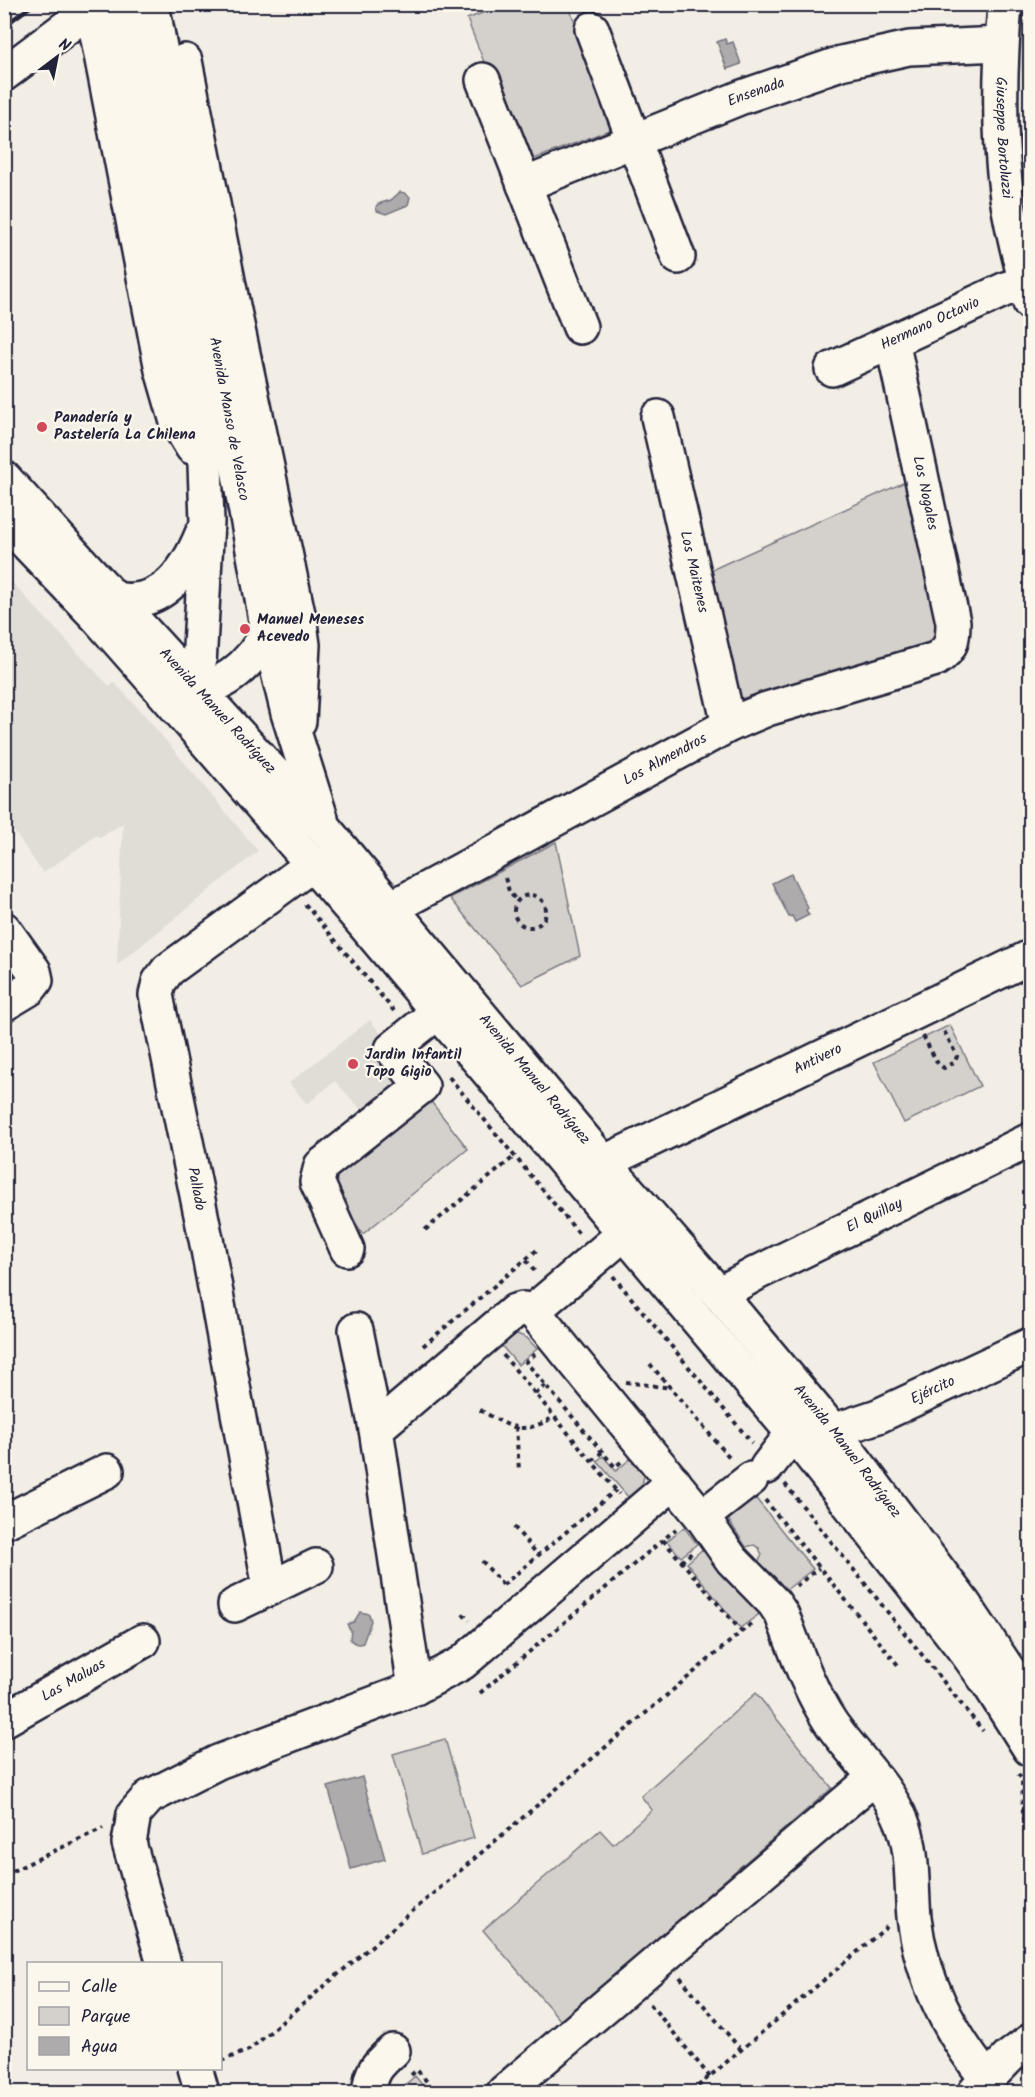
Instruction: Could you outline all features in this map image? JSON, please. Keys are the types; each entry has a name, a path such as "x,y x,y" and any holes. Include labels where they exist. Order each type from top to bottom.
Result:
{"main road":[{"name":"Avenida Manso de Velasco","path":"124,4 129,46 205,464 207,522 197,690 198,732"},
{"name":"Avenida Manso de Velasco","path":"152,4 268,631 284,698 325,829"},
{"path":"175,4 233,306 300,623 303,645 298,746"},
{"name":"Giuseppe Bortoluzzi","path":"1005,4 1001,44 1000,125 1005,184 1029,290"},
{"path":"4,74 94,6 162,370 177,422 194,452 205,464"},
{"path":"592,29 678,257"},
{"name":"Ensenada","path":"524,185 809,72 909,48 1001,44"},
{"path":"483,80 580,327"},
{"name":"Hermano Octavio","path":"832,369 1008,288 1029,290"},
{"name":"Los Nogales","path":"892,341 953,622 952,646"},
{"name":"Los Maitenes","path":"658,417 729,725"},
{"name":"Avenida Manuel Rodríguez","path":"4,478 325,829 392,908 517,1081 591,1170 722,1315 823,1419 964,1604 1017,1683 1030,1708"},
{"name":"Avenida Manuel Rodríguez","path":"4,520 97,617 157,685 438,1012 517,1081"},
{"path":"114,599 124,601 144,599 155,595 174,581 190,559 207,522"},
{"path":"157,685 197,690 234,675 253,657 268,631"},
{"name":"Los Almendros","path":"363,923 729,725 767,709 936,659 952,646"},
{"name":"Pallado","path":"270,1588 207,1244 156,995 159,982 168,970 313,864"},
{"path":"4,929 34,971 36,980 29,990 4,1004"},
{"name":"Antivero","path":"591,1170 1030,957"},
{"path":"346,1249 317,1182 321,1166 422,1086 392,1049 438,1012"},
{"name":"El Quillay","path":"722,1315 757,1273 1030,1140"},
{"path":"533,1311 637,1223"},
{"path":"376,1429 515,1311 523,1309 533,1311 674,1482 690,1523 732,1560 774,1603 782,1615 819,1703 845,1743 891,1800 903,1823 909,1850 915,1928 923,1960 936,1996 982,2086 1009,2057 1030,2041"},
{"name":"Avenida Manuel Rodríguez","path":"722,1315 793,1433 989,1684 1023,1759"},
{"path":"356,1330 376,1429 415,1688"},
{"name":"Ejército","path":"823,1419 878,1416 1030,1345"},
{"path":"690,1523 760,1470 793,1433 823,1419"},
{"path":"4,1522 107,1471"},
{"path":"163,1962 129,1843 134,1814 149,1797 218,1762 415,1688 462,1663 674,1482"},
{"path":"235,1605 316,1566"},
{"name":"Las Maluas","path":"4,1720 143,1641"},
{"path":"504,2092 874,1778"},
{"path":"370,2092 370,2081 377,2065 398,2066"},
{"path":"196,2070 202,2092"}],"path":[{"path":"504,869 505,882 517,902 514,913 519,922 533,926 542,922 546,912 539,898 529,895 517,902"},
{"path":"304,903 396,1013"},
{"path":"923,1035 940,1067 949,1065 955,1062 957,1056 942,1026"},
{"path":"441,1068 586,1242"},
{"path":"425,1230 508,1162"},
{"path":"423,1346 538,1249"},
{"path":"608,1270 760,1470 987,1735"},
{"path":"541,1349 526,1362 615,1467 623,1461"},
{"path":"500,1353 622,1497"},
{"path":"650,1364 670,1388 760,1470 819,1568 898,1665"},
{"path":"625,1382 670,1388"},
{"path":"535,1394 546,1385"},
{"path":"480,1410 526,1430 554,1417"},
{"path":"516,1427 519,1470"},
{"path":"592,1461 602,1452"},
{"path":"503,1585 616,1490"},
{"path":"480,1693 663,1540 690,1523"},
{"path":"514,1527 538,1555"},
{"path":"663,1540 742,1632"},
{"path":"482,1561 508,1592"},
{"path":"794,1588 819,1568"},
{"path":"463,1614 470,1622"},
{"path":"222,2060 249,2050 755,1620"},
{"path":"1023,1759 1023,1813 1030,1850"},
{"path":"4,1875 134,1814"},
{"path":"691,2092 891,1923"},
{"path":"677,1973 741,2050"},
{"path":"646,1999 710,2077"},
{"path":"398,2066 417,2070 436,2092"}],"shaded area":[{"path":"5,575 109,686 114,682 147,718 258,851 117,965 123,823 100,838 97,835 43,873 5,818"},
{"name":"Jardin Infantil Topo Gigio","path":"370,1020 381,1034 409,1085 368,1117 335,1081 307,1104 289,1083"}],"green space":[{"path":"503,5 568,5 617,127 524,163 467,19"},
{"path":"907,481 939,634 931,646 740,699 709,571"},
{"path":"556,842 580,956 522,985 450,898"},
{"path":"950,1025 980,1086 904,1123 874,1062"},
{"path":"429,1099 468,1149 363,1234 327,1180"},
{"path":"517,1334 527,1338 537,1349 518,1365 500,1344 509,1336"},
{"path":"603,1456 616,1471 630,1459 644,1476 641,1489 629,1498 597,1461"},
{"path":"753,1495 813,1569 786,1590 758,1562 762,1555 759,1548 754,1545 746,1547 726,1516"},
{"path":"684,1527 697,1544 681,1557 667,1541"},
{"path":"707,1545 762,1612 740,1628 687,1563"},
{"path":"756,1693 832,1788 561,2021 483,1930 600,1830 613,1844 652,1810 641,1796"},
{"path":"445,1739 474,1838 422,1854 393,1754"},
{"path":"415,2076 428,2092 398,2092 399,2090"}],"water":[{"path":"725,39 727,44 733,42 741,64 727,69 717,42"},
{"path":"400,192 410,197 408,205 386,214 377,211 378,204 391,200"},
{"path":"791,874 808,908 806,910 809,915 795,922 792,916 789,917 772,883"},
{"path":"360,1612 369,1614 371,1621 363,1643 357,1644 350,1639 351,1630 348,1624 354,1622"},
{"path":"362,1777 385,1859 351,1869 328,1787"}],"railway":[{"path":"4,10 11,4"},
{"path":"4,26 34,4"}],"place":[{"name":"Panadería y Pastelería La Chilena","path":"42,427"},
{"name":"Manuel Meneses Acevedo","path":"245,629"},
{"name":"Jardin Infantil Topo Gigio","path":"353,1064"}]}
